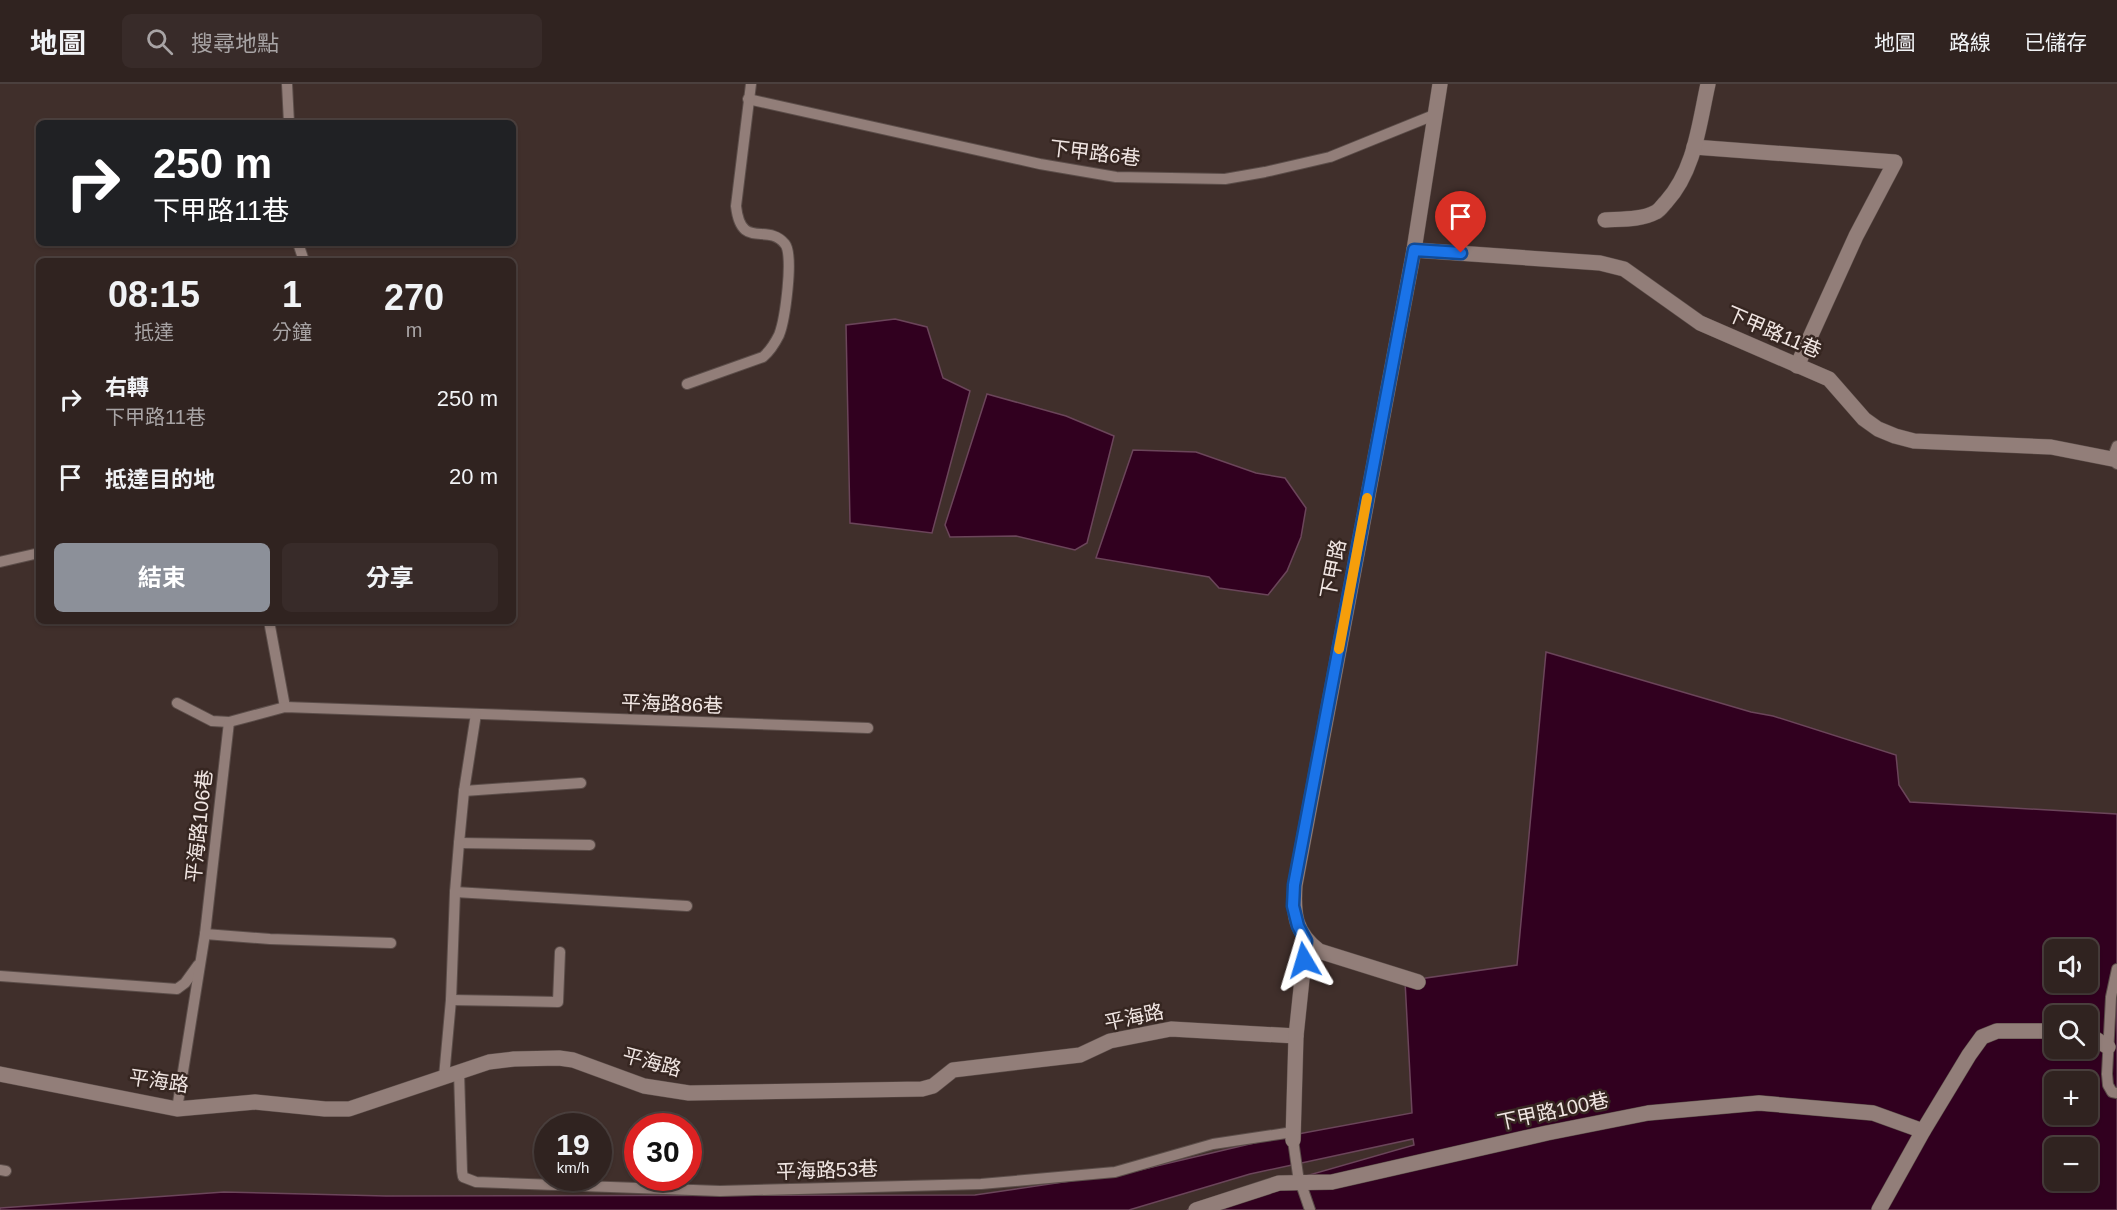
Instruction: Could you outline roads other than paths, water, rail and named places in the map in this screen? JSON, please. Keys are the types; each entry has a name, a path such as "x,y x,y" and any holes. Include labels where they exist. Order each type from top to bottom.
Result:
{"street":[{"name":"下甲路","path":"1306,941 1298,926 1293,906 1294,885 1414,250 1440,84"},
{"path":"1605,220 1637,218 1657,211 1677,190 1687,170 1694,147 1708,84"},
{"path":"1694,147 1894,162 1856,236 1797,366"},
{"name":"下甲路11巷","path":"1414,250 1600,263 1624,269 1700,323 1829,379 1864,419 1878,429 1895,436 1914,441 2050,447 2115,456"},
{"path":"1306,941 1319,951 1418,982"},
{"path":"1293,1136 1296,1036 1306,941"},
{"name":"平海路","path":"0,1074 177,1108 255,1102 349,1109 489,1062 514,1059 559,1058 644,1086 688,1093 922,1089 933,1086 953,1070 1080,1055 1110,1041 1163,1030 1296,1036"},
{"path":"1879,1210 1923,1131 1982,1037 1997,1031 2044,1031"},
{"path":"2098,1037 2109,1041"},
{"name":"下甲路100巷","path":"1196,1210 1279,1183 1299,1179 1332,1182 1547,1133 1648,1113 1759,1103 1873,1113 1923,1131"}],"lane":[{"path":"287,84 290,120"},
{"path":"687,384 763,357 770,351 784,316 789,258 787,247 775,237 749,232 741,227 736,206 751,84"},
{"name":"下甲路6巷","path":"748,99 1040,164 1127,177 1225,179 1264,172 1330,158 1434,116"},
{"path":"0,562 36,554"},
{"path":"270,624 285,707"},
{"name":"平海路86巷","path":"177,703 212,721 229,722 285,707 868,728"},
{"path":"451,1075 455,892 464,791 476,714"},
{"name":"平海路106巷","path":"177,1108 205,934 229,722"},
{"path":"464,791 581,783"},
{"path":"459,843 590,845"},
{"path":"455,892 687,906"},
{"path":"205,934 270,939 391,943"},
{"path":"451,1000 558,1002 560,952"},
{"path":"0,976 177,988 185,983 200,963"},
{"path":"2117,969 2111,996 2108,1085 2112,1092 2117,1093"},
{"name":"平海路53巷","path":"451,1075 463,1177 476,1182 720,1191 981,1184 1115,1173 1213,1144 1293,1136"},
{"path":"1293,1136 1299,1179 1310,1210"}]}
